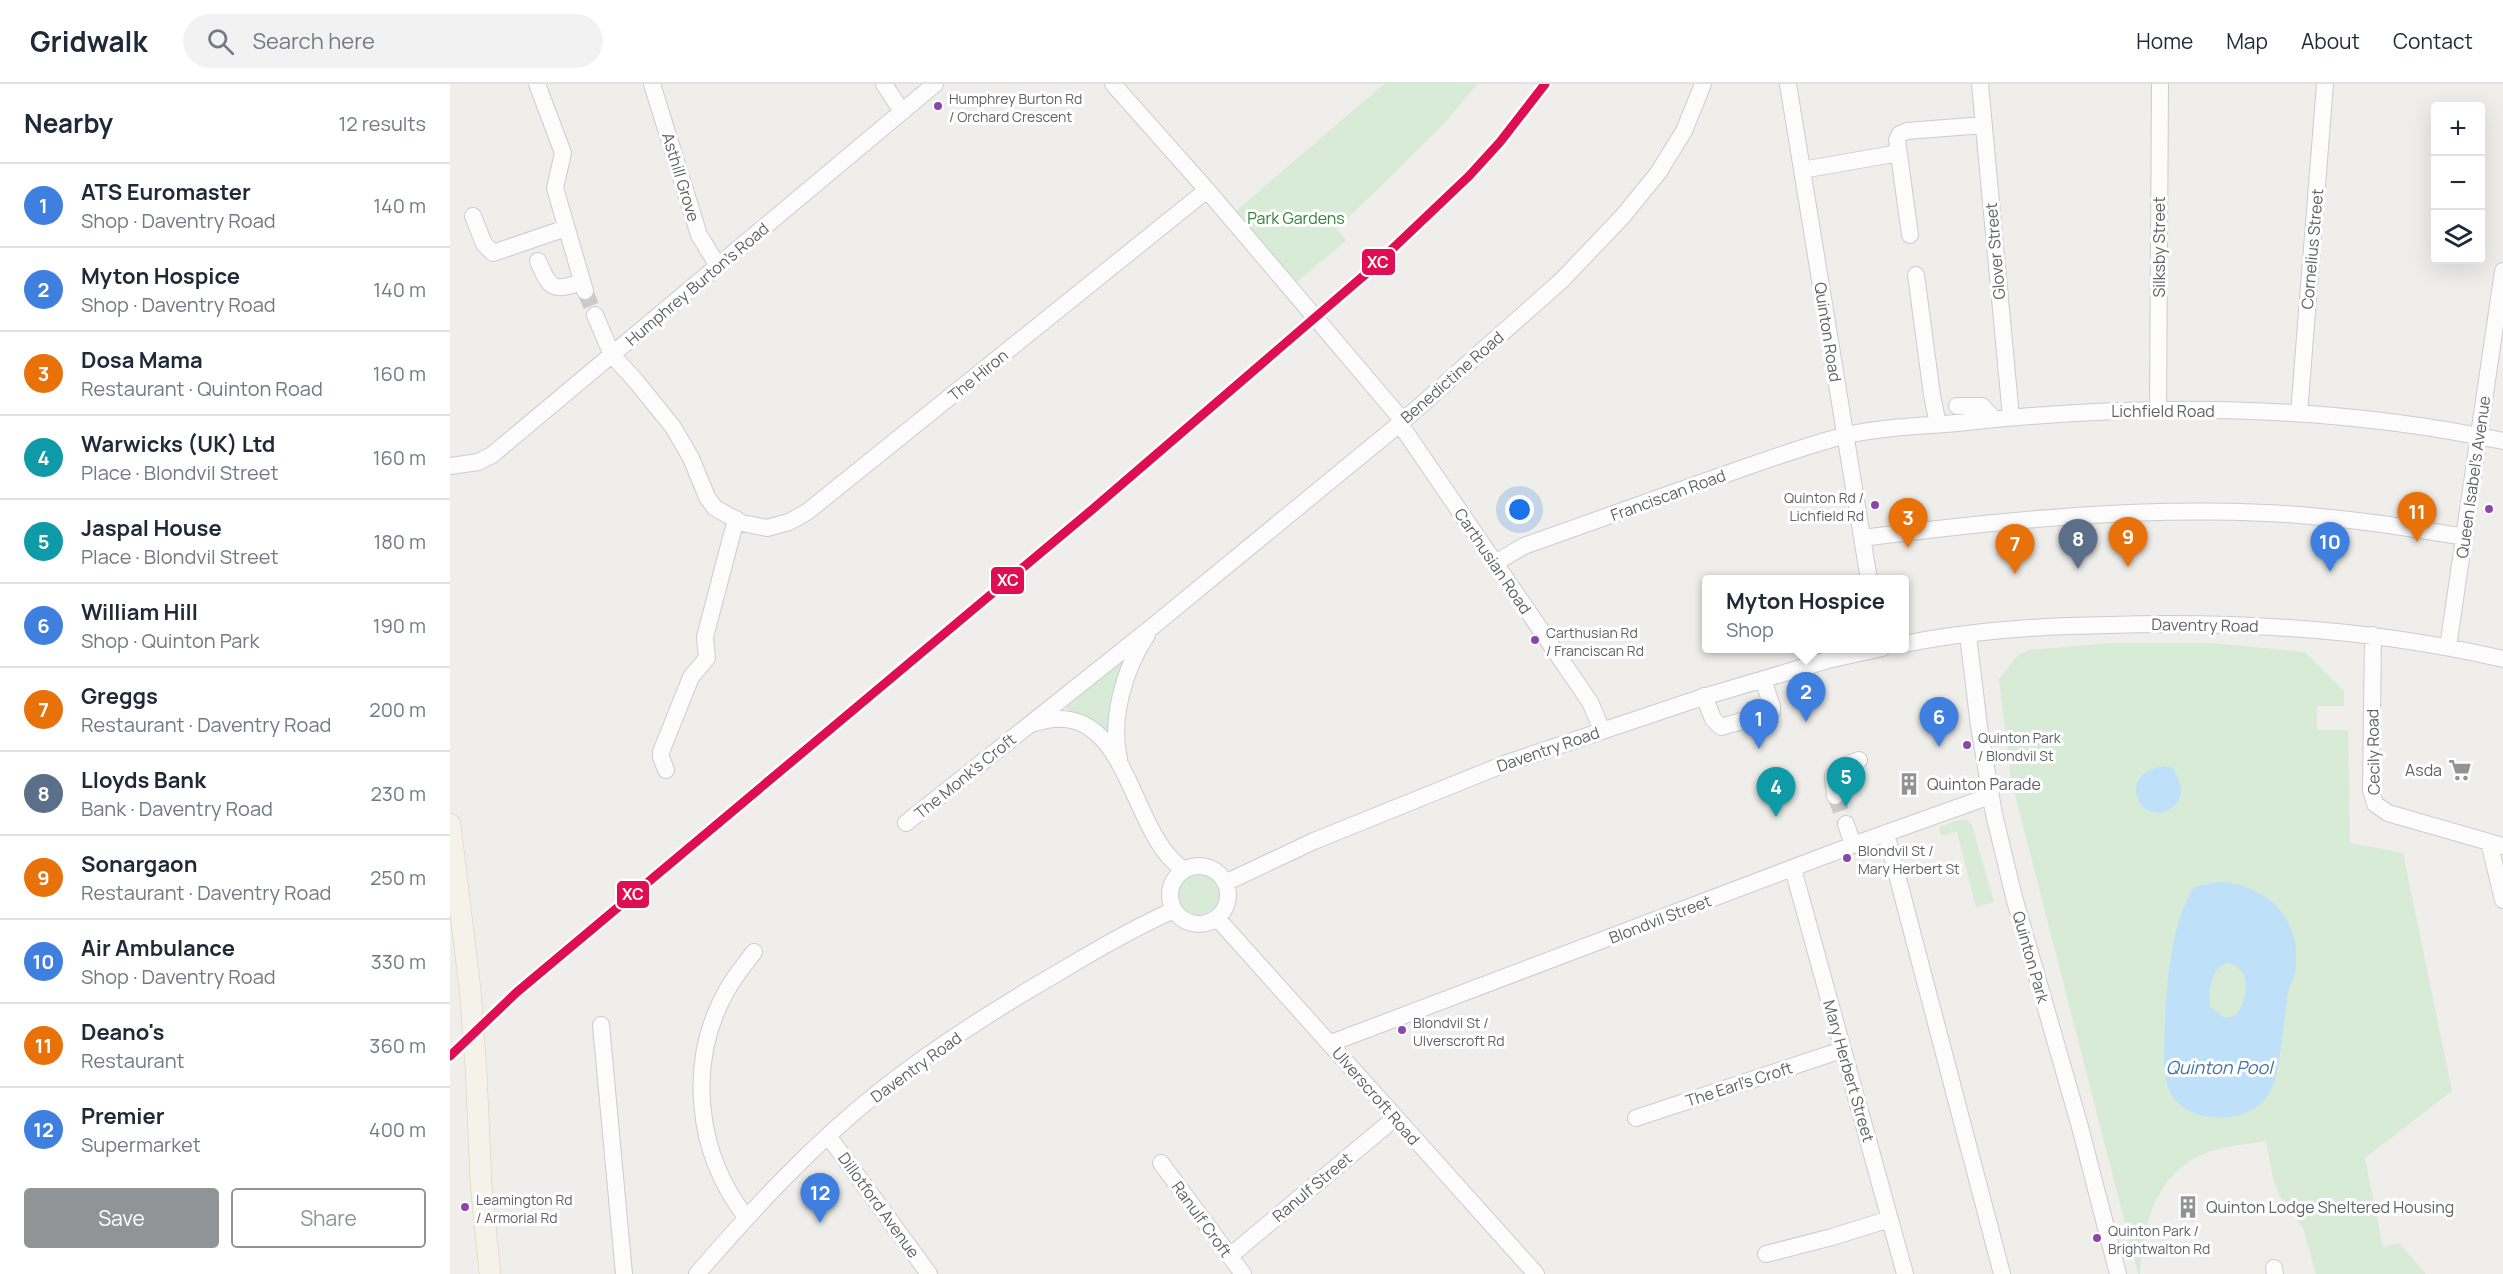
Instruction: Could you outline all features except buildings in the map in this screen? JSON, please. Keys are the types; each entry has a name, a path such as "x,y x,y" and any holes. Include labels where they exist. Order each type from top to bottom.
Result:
{"main road":[{"path":"450,824 470,989 481,1185 490,1274"}],"street":[{"path":"537,84 563,153 555,188 584,286 555,288 548,283 538,261"},
{"name":"Asthill Grove","path":"652,84 699,235 718,266"},
{"path":"884,84 902,112"},
{"name":"Humphrey Burton's Road","path":"450,466 478,462 492,455 935,84"},
{"path":"1113,84 1207,190 1402,422"},
{"name":"Benedictine Road","path":"1023,728 1152,627 1402,422 1562,280 1623,216 1667,160 1684,130 1703,84"},
{"name":"Quinton Road","path":"1788,84 1868,575"},
{"name":"Glover Street","path":"1980,84 2003,418"},
{"name":"Silksby Street","path":"2158,410 2160,84"},
{"name":"Cornelius Street","path":"2299,413 2325,84"},
{"path":"1910,235 1899,153 1900,134 1907,130 1984,125"},
{"path":"1802,170 1899,153"},
{"name":"The Hiron","path":"612,356 635,380 672,428 691,458 710,502 721,513 754,527 767,528 789,522 807,512 1207,190"},
{"path":"473,216 484,244 493,253 566,228"},
{"name":"Queen Isabel's Avenue","path":"2448,647 2503,271"},
{"path":"1916,275 1938,425"},
{"path":"595,315 612,356"},
{"path":"1957,406 1982,406 2003,418"},
{"name":"Lichfield Road","path":"1845,436 2003,418 2158,410 2299,413 2480,436 2503,441"},
{"name":"Carthusian Road","path":"1402,422 1590,702 1602,730"},
{"name":"Franciscan Road","path":"1495,563 1524,546 1797,450 1845,436"},
{"path":"1862,538 2015,520 2194,512 2266,513 2340,518 2465,537"},
{"path":"666,770 661,757 662,752 691,677 706,660 705,637 736,519"},
{"name":"Daventry Road","path":"1909,643 1968,635 2077,626 2203,623 2306,629 2373,636 2503,658"},
{"name":"Benedictine Road","path":"1120,763 1117,740 1120,703 1137,653 1152,627"},
{"name":"Quinton Park","path":"1968,635 1990,796 2014,897 2080,1127 2118,1274"},
{"name":"Cecily Road","path":"2373,636 2373,801 2378,808 2388,813 2496,844"},
{"name":"Daventry Road","path":"1225,883 1314,841 1507,763 1704,696 1828,660 1862,653"},
{"path":"1704,696 1713,719 1721,727 1767,714 1772,711 1772,707 1763,679"},
{"name":"Benedictine Road","path":"1023,728 1033,723 1052,719 1078,722 1098,733 1120,763 1166,853 1184,870"},
{"name":"The Monk's Croft","path":"906,823 1023,728"},
{"path":"1835,796 1833,776 1842,766 1859,760"},
{"name":"Blondvil Street","path":"1331,1044 1853,845 1990,796"},
{"path":"1846,824 1853,845"},
{"path":"1886,833 2002,1274"},
{"path":"2496,844 2503,900"},
{"path":"1205,867 1216,872 1225,883 1227,902 1217,918 1208,923 1195,924 1183,919 1174,910 1170,889 1177,876 1184,870 1205,867"},
{"name":"Mary Herbert Street","path":"1793,869 1905,1274"},
{"name":"Daventry Road","path":"697,1274 746,1217 829,1137 898,1077 1023,993 1138,927 1174,910"},
{"name":"Ulverscroft Road","path":"1217,918 1536,1274"},
{"path":"746,1217 727,1191 710,1151 705,1128 702,1089 706,1048 717,1012 727,990 754,952"},
{"path":"601,1026 624,1274"},
{"name":"The Earl's Croft","path":"1636,1118 1842,1050"},
{"name":"Ranulf Street","path":"1230,1257 1395,1118"},
{"name":"Dillotford Avenue","path":"829,1137 929,1274"},
{"name":"Ranulf Croft","path":"1161,1163 1243,1274"},
{"path":"1767,1254 1890,1219"}],"green space":[{"name":"Park Gardens","path":"1384,84 1477,84 1444,124 1337,229 1346,241 1295,283 1238,217 1236,211"},
{"path":"2111,643 2211,643 2305,652 2344,691 2344,706 2317,706 2317,730 2348,730 2350,843 2403,853 2452,1091 2365,1158 2383,1247 2399,1243 2426,1274 2316,1274 2303,1228 2279,1195 2273,1178 2266,1141 2206,1153 2184,1165 2171,1177 2153,1206 2144,1240 2140,1274 2138,1274 2011,779 1999,679 2018,655 2029,650"},
{"path":"1122,661 1125,663 1108,730 1104,730 1088,719 1067,712 1067,705"},
{"path":"1959,820 1967,820 1972,825 1994,902 1976,907 1957,832 1941,836 1939,827"},
{"path":"1198,874 1207,875 1214,880 1219,887 1219,905 1214,912 1207,917 1198,918 1189,917 1182,912 1177,905 1176,896 1177,887 1182,880 1189,875"}],"water":[{"path":"2164,766 2173,768 2181,789 2177,803 2170,809 2159,813 2150,811 2142,805 2137,797 2136,788 2140,779 2149,771"},
{"name":"Quinton Pool","path":"2217,882 2233,883 2261,894 2283,914 2295,941 2295,973 2289,987 2280,1057 2274,1083 2263,1102 2241,1115 2214,1117 2189,1111 2171,1094 2165,1075 2164,1036 2169,968 2178,924 2194,887","holes":["2230,963 2237,967 2245,979 2245,995 2235,1016 2225,1018 2210,1007 2212,980 2218,968 2223,965"]}],"tunnel":[{"path":"585,291 595,315"},
{"path":"1835,796 1846,824"}],"transit line":[{"name":"XC","path":"450,1056 517,992 1094,508 1368,272 1469,176 1500,142 1545,84"}],"place":[{"name":"Humphrey Burton Rd / Orchard Crescent","path":"938,106"},
{"name":"Quinton Rd / Lichfield Rd","path":"1875,505"},
{"name":"Deano's","path":"2417,542"},
{"name":"Dosa Mama","path":"1908,548"},
{"name":"Sonargaon","path":"2128,567"},
{"name":"Lloyds Bank","path":"2078,569"},
{"name":"Air Ambulance","path":"2330,572"},
{"name":"Greggs","path":"2015,574"},
{"name":"Carthusian Rd / Franciscan Rd","path":"1535,640"},
{"name":"Myton Hospice","path":"1806,722"},
{"name":"Quinton Park / Blondvil St","path":"1967,745"},
{"name":"William Hill","path":"1939,747"},
{"name":"ATS Euromaster","path":"1759,749"},
{"name":"Asda","path":"2460,770"},
{"name":"Quinton Parade","path":"1909,784"},
{"name":"Jaspal House","path":"1846,807"},
{"name":"Warwicks (UK) Ltd","path":"1776,817"},
{"name":"Blondvil St / Mary Herbert St","path":"1847,858"},
{"name":"Blondvil St / Ulverscroft Rd","path":"1402,1030"},
{"name":"Leamington Rd / Armorial Rd","path":"465,1207"},
{"name":"Quinton Lodge Sheltered Housing","path":"2188,1207"},
{"name":"Premier","path":"820,1223"},
{"name":"Quinton Park / Brightwalton Rd","path":"2097,1238"}]}
